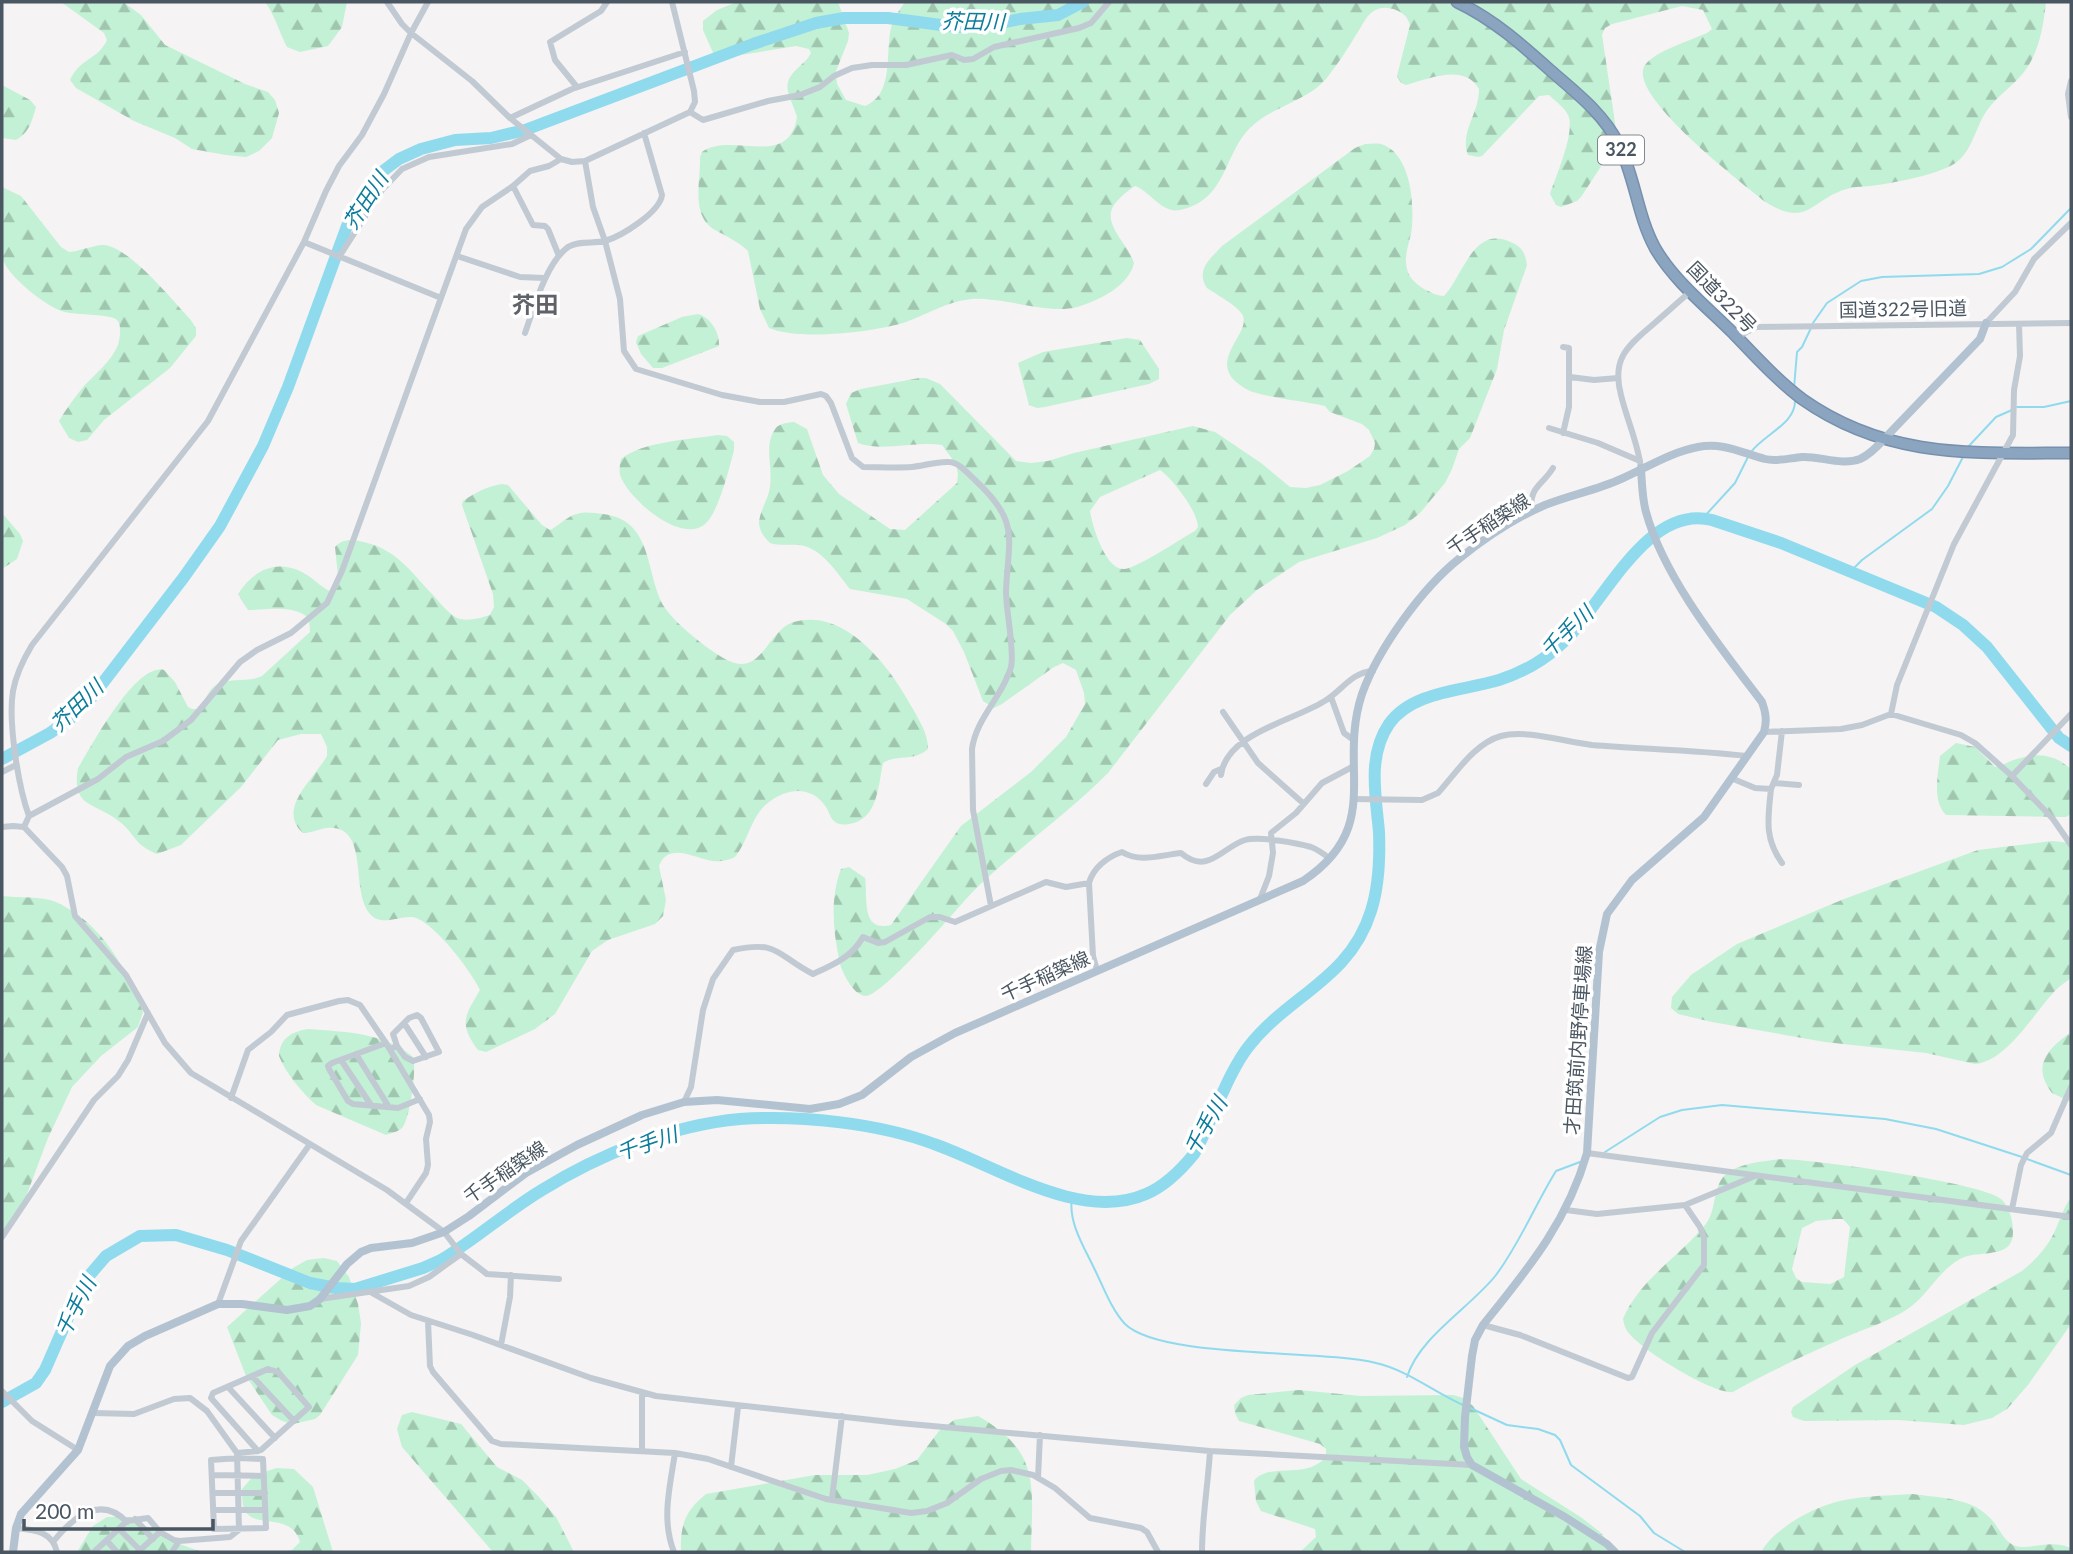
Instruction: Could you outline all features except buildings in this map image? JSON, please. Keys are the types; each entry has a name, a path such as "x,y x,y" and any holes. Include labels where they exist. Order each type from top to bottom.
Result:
{"highway":[{"name":"国道322号","path":"1457,2 1505,30 1602,119 1619,144 1652,241 1671,271 1800,397 1843,424 1884,439 1924,449 2004,454 2071,453"}],"main road":[{"name":"千手稲築線","path":"323,1295 341,1270 361,1252 371,1248 412,1243 445,1233 526,1173 577,1145 642,1115 684,1102 717,1100 810,1109 839,1104 862,1095 911,1056 955,1033 1303,881 1330,859 1346,837 1352,820 1355,741 1362,695 1381,653 1432,585 1460,558 1532,512 1620,480 1641,464 1684,450 1720,445 1768,460 1803,457 1858,460 1872,451 1980,339 1986,323"},
{"path":"1641,464 1645,509 1650,527 1682,589 1762,702 1766,713 1764,732"},
{"name":"才田筑前内野停車場線","path":"1472,1465 1464,1447 1465,1416 1475,1340 1482,1325 1546,1244 1566,1210 1581,1176 1587,1153 1599,952 1607,914 1632,880 1704,817 1764,732"},
{"path":"13,1552 16,1528 22,1514 78,1450 110,1366 128,1346 218,1304 287,1310 310,1306 323,1295"},
{"path":"1472,1465 1565,1517 1615,1552"}],"street":[{"path":"387,2 411,33 472,81 531,135 561,159 572,162 585,161 690,112 695,102 694,91 673,2"},
{"path":"29,816 16,765 12,703 13,689 22,662 47,625 208,421 304,242 339,166 362,135 384,94 411,33 429,2"},
{"path":"577,87 555,60 550,42 601,11 607,2"},
{"path":"690,112 703,120 768,101 800,95 852,68 906,65 952,55 964,60 973,59 994,47 1091,23 1109,2"},
{"path":"510,118 577,87 685,52"},
{"path":"2071,81 2068,94 2071,117"},
{"path":"525,333 544,278 559,256 574,244 605,241 621,233 653,212 661,202 662,195 643,133"},
{"path":"339,257 382,190 402,169 429,158 512,144 531,135"},
{"path":"24,827 29,816 98,779 126,757 163,741 191,720 240,662 291,633 327,603 342,570 466,229 482,207 513,187 530,171 549,166 561,159"},
{"path":"585,161 593,207 620,299 624,351 636,369 722,395 760,402 784,402 821,394 831,403 852,458 857,464 863,467 912,467 950,462 957,464 1002,510 1011,542 1006,595 1013,662 981,721 973,739 972,749 973,810 991,906"},
{"path":"513,187 533,225 545,226 548,229 559,256"},
{"path":"1986,323 2015,292 2034,258 2071,223"},
{"path":"304,242 441,298"},
{"path":"457,256 520,277 544,278"},
{"path":"1641,464 1618,378 1622,355 1630,343 1691,291"},
{"name":"国道322号旧道","path":"1737,337 1756,327 2071,323"},
{"path":"1891,714 1897,685 1954,544 2013,435 2020,324"},
{"path":"1563,347 1569,348 1570,377 1569,407 1563,433"},
{"path":"1570,377 1594,380 1618,378"},
{"path":"1549,428 1598,443 1641,464"},
{"path":"1532,512 1530,500 1535,487 1553,468"},
{"path":"1206,784 1214,772 1221,772 1226,757 1243,741 1331,697 1357,674 1373,671"},
{"path":"1331,697 1344,733 1355,741"},
{"path":"1223,712 1267,773 1304,804"},
{"path":"1764,732 1842,729 1891,714 1961,735 1975,743 2012,776 2053,819 2071,845"},
{"path":"2012,776 2071,714"},
{"path":"1782,731 1768,820 1770,843 1782,863"},
{"path":"1353,799 1422,800 1431,797 1488,741 1514,734 1590,744 1747,756"},
{"path":"2,772 16,765"},
{"path":"1260,899 1269,876 1273,853 1271,833 1304,804 1322,783 1354,766"},
{"path":"1731,778 1755,788 1799,785"},
{"path":"2,827 24,827 62,867 67,876 75,916 112,956 165,1043 191,1073 406,1203 445,1233 460,1253 487,1274 559,1279"},
{"path":"1097,971 1093,956 1089,883 1098,867 1122,852 1131,858 1140,859 1181,853 1190,861 1198,862 1224,854 1241,841 1252,838 1310,847 1330,859"},
{"path":"684,1102 691,1087 703,1010 713,979 733,950 761,946 787,955 813,974 837,963 856,949 863,937 878,943 885,942 930,917 955,922 1046,882 1066,887 1089,883"},
{"path":"231,1098 248,1050 287,1015 339,1000 355,1002 391,1046 430,1122 426,1139 426,1172 406,1203"},
{"path":"2,1237 94,1100 118,1076 128,1060 148,1013"},
{"path":"391,1046 393,1034 414,1016 421,1018 439,1052 410,1060 391,1046 356,1054 328,1066 348,1101 359,1105 398,1108 420,1099"},
{"path":"404,1023 425,1057"},
{"path":"356,1054 389,1107"},
{"path":"341,1060 371,1105"},
{"path":"2012,1209 2021,1165 2027,1153 2051,1133 2071,1087"},
{"path":"218,1304 239,1246 310,1144"},
{"path":"1587,1153 2071,1217"},
{"path":"1566,1210 1597,1214 1685,1205 1757,1175"},
{"path":"1482,1325 1520,1335 1628,1378 1632,1377 1652,1333 1704,1265 1704,1238 1685,1205"},
{"path":"323,1295 372,1293 420,1282 460,1253"},
{"path":"501,1345 510,1297 511,1275"},
{"path":"372,1293 411,1315 591,1378 642,1393 738,1406 1210,1451 1472,1465"},
{"path":"428,1321 429,1358 433,1372 492,1441 500,1444 675,1453 708,1459 832,1499 911,1513 927,1511 947,1503 981,1479 1011,1470 1038,1478 1070,1499 1090,1518 1141,1528 1147,1532 1158,1552"},
{"path":"238,1455 263,1459 266,1528 214,1529 211,1460 258,1451 309,1408 278,1372 268,1370 213,1393 211,1398 258,1451"},
{"path":"253,1377 294,1421"},
{"path":"228,1387 275,1438"},
{"path":"4,1392 32,1421 78,1450"},
{"path":"642,1393 642,1451"},
{"path":"93,1413 134,1414 174,1399 190,1398 207,1411 238,1455 240,1510 239,1530 230,1537 174,1541 160,1532 151,1520 135,1520 127,1522 94,1552"},
{"path":"731,1467 738,1406"},
{"path":"832,1499 842,1416"},
{"path":"1038,1478 1040,1435"},
{"path":"1202,1552 1202,1524 1208,1499 1210,1451"},
{"path":"674,1552 667,1522 675,1453"},
{"path":"212,1475 264,1476"},
{"path":"213,1493 265,1493"},
{"path":"53,1542 66,1525 96,1508 114,1511 127,1522"},
{"path":"214,1510 265,1510"},
{"path":"135,1520 153,1539"},
{"path":"16,1528 39,1531 53,1542 57,1552"},
{"path":"120,1529 139,1551 160,1532"},
{"path":"107,1541 117,1552"},
{"path":"172,1552 179,1541"}],"green space":[{"path":"61,2 123,2 141,15 165,45 245,84 268,92 275,100 279,113 272,138 259,151 246,157 192,149 175,138 134,121 76,88 70,80 74,73 99,52 107,40 104,33"},
{"path":"265,2 347,2 342,27 328,46 300,52 287,47"},
{"path":"737,2 838,2 849,33 836,71 837,84 846,100 865,106 875,100 885,81 890,32 897,13 905,2 2046,2 2041,33 2030,63 1987,110 1960,160 1946,168 1916,178 1850,188 1809,209 1791,213 1764,201 1711,158 1668,116 1652,96 1643,78 1645,65 1650,60 1712,29 1703,10 1682,6 1605,28 1602,35 1617,136 1615,145 1581,197 1561,207 1556,205 1550,194 1569,132 1570,122 1564,109 1549,95 1539,96 1482,156 1468,155 1466,139 1479,89 1472,81 1455,75 1406,85 1401,83 1397,76 1410,25 1399,11 1380,8 1367,18 1338,63 1318,87 1268,114 1250,128 1234,151 1216,187 1207,197 1180,210 1167,209 1135,186 1118,200 1112,208 1112,223 1134,263 1126,279 1103,297 1066,309 985,299 963,300 892,326 838,334 799,334 769,328 760,309 748,251 707,224 702,216 698,197 702,152 728,145 771,146 783,142 792,133 797,117 789,96 789,79 811,53 809,49 796,46 723,58 714,55 703,30 703,21 717,10"},
{"path":"2,85 30,100 36,107 27,130 16,140 2,138"},
{"path":"1365,144 1381,144 1391,149 1404,167 1411,191 1412,215 1406,264 1409,275 1421,287 1444,296 1470,256 1486,241 1508,241 1522,250 1526,260 1527,265 1504,330 1497,369 1470,438 1459,449 1445,483 1420,513 1405,525 1377,538 1299,562 1257,590 1230,615 1108,773 980,885 890,980 872,994 861,995 845,975 837,948 834,902 841,869 849,867 865,878 866,903 874,924 891,925 961,826 1031,772 1066,737 1085,704 1084,693 1076,670 1063,663 994,708 983,701 964,652 953,631 946,624 907,599 850,589 828,562 814,550 799,545 770,543 760,530 759,524 771,479 769,451 774,431 780,425 794,422 807,429 823,475 839,494 890,529 905,530 957,483 956,464 942,445 877,447 858,443 846,404 851,393 861,389 919,378 940,384 1016,461 1048,461 1193,426 1215,432 1261,463 1290,487 1320,485 1370,456 1375,443 1369,430 1362,424 1330,412 1325,406 1253,392 1233,379 1228,369 1228,359 1244,322 1242,314 1207,288 1203,276 1209,260 1222,246 1355,148","holes":["1160,470 1189,505 1198,527 1159,553 1129,568 1116,567 1100,545 1090,511 1100,497"]},
{"path":"2,187 21,196 61,247 69,252 102,245 124,253 161,287 196,328 196,336 170,368 104,420 87,440 78,442 69,438 59,421 81,390 115,351 120,325 114,318 57,309 28,290 11,273 2,257"},
{"path":"698,314 714,327 719,346 662,368 653,368 641,354 636,342 638,336 682,317"},
{"path":"1127,338 1140,340 1159,369 1159,379 1149,384 1045,407 1029,405 1018,363 1043,352"},
{"path":"717,435 727,436 734,442 734,450 716,506 708,521 698,528 686,529 658,518 634,496 620,475 621,459 642,448"},
{"path":"502,484 508,485 542,525 550,530 570,517 586,512 619,518 631,526 645,549 663,605 692,636 727,660 739,664 749,663 757,658 777,633 794,622 813,620 832,624 849,633 866,645 880,660 904,693 921,723 928,749 917,755 883,763 875,801 866,816 859,821 837,823 814,795 792,791 763,807 735,857 716,861 683,853 669,854 659,866 666,900 663,916 655,924 608,940 592,951 555,1014 535,1029 486,1052 478,1050 466,1026 468,1013 480,990 469,971 440,936 412,917 380,920 371,915 361,893 356,851 352,840 345,832 334,828 303,833 296,824 295,804 327,756 327,747 321,734 301,734 278,740 241,787 181,845 157,854 139,843 120,822 87,803 78,791 77,781 78,768 104,725 140,679 153,671 164,670 175,682 188,707 198,709 216,685 262,676 310,632 309,619 296,611 248,610 238,594 252,577 261,571 279,566 289,567 334,593 339,585 335,547 346,541 359,541 392,554 457,618 469,620 490,615 494,607 493,594 462,505 463,501 477,493"},
{"path":"2,513 23,541 17,559 2,569"},
{"path":"1956,743 1975,747 1995,767 2032,756 2046,756 2065,764 2071,769 2071,814 2066,817 1946,815 1937,795 1940,756"},
{"path":"2052,841 2071,843 2071,978 2056,990 2009,1045 1987,1061 1975,1064 1926,1053 1825,1042 1712,1022 1678,1014 1671,1008 1672,997 1691,975 1737,944 1844,899 1978,850"},
{"path":"2,896 50,900 87,922 120,963 143,1012 138,1027 101,1056 72,1087 48,1138 18,1218 2,1240"},
{"path":"308,1029 376,1038 389,1042 413,1057 412,1094 402,1128 386,1135 316,1105 305,1094 290,1076 279,1056 284,1040 296,1032"},
{"path":"2071,1032 2071,1102 2052,1093 2043,1074 2043,1066 2049,1051"},
{"path":"1782,1159 1896,1173 1987,1192 2001,1199 2008,1208 2013,1227 2012,1239 2006,1248 2000,1251 1966,1257 1952,1264 1913,1305 1899,1314 1804,1356 1733,1392 1723,1391 1693,1378 1659,1358 1632,1337 1625,1328 1623,1319 1649,1280 1705,1225 1718,1186 1725,1175 1744,1165","holes":["1843,1219 1850,1227 1844,1277 1830,1284 1802,1282 1796,1278 1792,1269 1802,1228 1816,1221"]},
{"path":"2071,1197 2071,1324 2028,1385 2007,1409 1992,1418 1964,1425 1898,1420 1804,1421 1793,1417 1793,1407 1855,1365 2022,1271 2049,1242"},
{"path":"324,1258 337,1261 349,1277 361,1323 358,1355 320,1415 315,1419 293,1424 272,1415 246,1376 227,1327 293,1268 307,1260"},
{"path":"1299,1390 1361,1396 1453,1395 1463,1398 1473,1406 1521,1479 1582,1518 1600,1532 1617,1552 1300,1552 1316,1537 1315,1529 1261,1511 1256,1501 1254,1481 1269,1472 1298,1470 1317,1464 1326,1457 1326,1449 1320,1444 1239,1421 1234,1405 1248,1395"},
{"path":"412,1412 461,1424 497,1467 522,1480 538,1496 556,1517 574,1552 493,1552 402,1447 397,1429 402,1415"},
{"path":"978,1416 1013,1443 1023,1458 1032,1490 1031,1552 681,1552 685,1519 693,1506 706,1494 815,1475 867,1475 895,1469 917,1460 939,1431 954,1420"},
{"path":"277,1468 294,1469 313,1487 333,1552 282,1552 292,1550 300,1542 296,1533 289,1527 257,1519 245,1511 242,1489 254,1475"},
{"path":"1913,1494 1963,1502 1981,1510 2013,1545 2025,1547 2054,1544 2071,1548 2071,1552 1761,1552 1771,1539 1792,1522 1822,1507 1850,1499"},
{"path":"107,1517 130,1517 174,1542 202,1552 77,1552 93,1526"}],"waterway":[{"name":"芥田川","path":"2,759 50,733 70,719 92,697 220,526 263,446 288,387 347,226 379,174 399,159 421,149 455,140 491,138 525,130 816,23 844,18 888,18 956,27 987,26 1058,15 1083,2"},
{"path":"1813,323 1827,303 1861,281 1882,277 1979,274 2002,267 2031,249 2071,208"},
{"path":"1794,388 1797,352 1811,328"},
{"path":"1751,452 1785,422 1794,408 1795,400"},
{"path":"2017,407 2044,407 2071,401"},
{"path":"1967,448 1996,417 2012,410"},
{"path":"1703,518 1735,483 1748,457"},
{"path":"1850,572 1862,560 1932,509 1963,457"},
{"name":"千手川","path":"2,1402 36,1383 45,1370 88,1277 106,1256 140,1236 176,1235 227,1250 310,1283 355,1289 441,1260 529,1198 612,1153 663,1135 714,1122 788,1118 864,1126 934,1144 1010,1177 1066,1196 1094,1201 1120,1201 1153,1191 1172,1177 1194,1154 1234,1069 1249,1046 1265,1028 1334,970 1349,954 1361,934 1371,911 1377,882 1379,832 1375,763 1382,736 1389,724 1399,713 1424,698 1499,680 1523,671 1544,658 1574,631 1645,543 1665,528 1688,519 1712,520 1781,543 1936,607 1963,625 1987,647 2059,738 2071,746"},
{"path":"1605,1152 1660,1117 1682,1110 1722,1105 1885,1119 1936,1129 2022,1157"},
{"path":"2027,1159 2071,1175"},
{"path":"1407,1377 1422,1349 1496,1275 1513,1250 1556,1171 1580,1162"},
{"path":"1072,1198 1072,1216 1078,1234 1111,1304 1125,1324 1144,1335 1205,1348 1376,1363 1410,1376 1463,1405"},
{"path":"1468,1407 1507,1425 1538,1429 1555,1435 1571,1465 1640,1516 1654,1533 1685,1552"}],"district":[{"name":"芥田","path":"535,305"}]}
